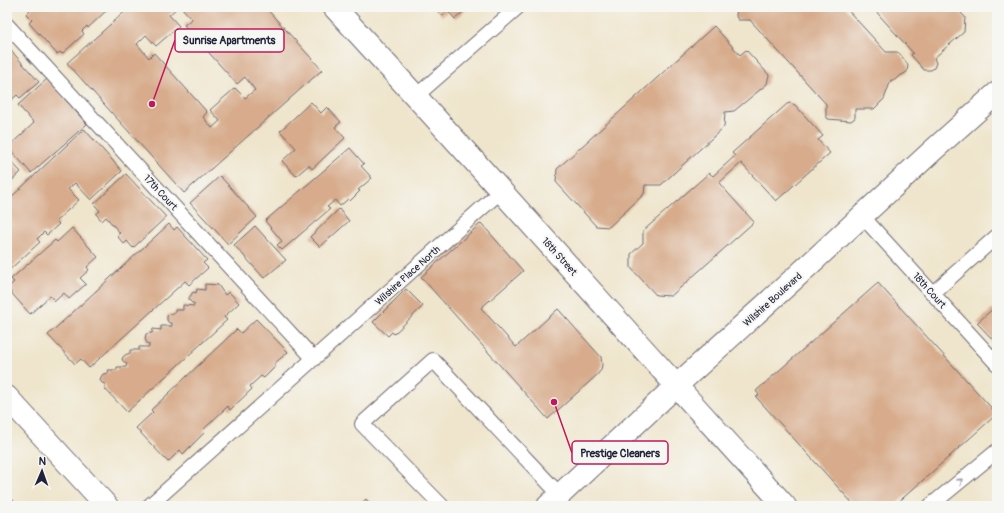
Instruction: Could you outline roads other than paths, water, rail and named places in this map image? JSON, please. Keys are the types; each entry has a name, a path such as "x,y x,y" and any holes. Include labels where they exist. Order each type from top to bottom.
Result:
{"street":[{"name":"18th Street","path":"334,7 786,506"},
{"name":"Wilshire Boulevard","path":"554,500 676,386 997,93"},
{"path":"7,397 107,506"}],"lane":[{"path":"416,96 518,7"},
{"name":"17th Court","path":"7,25 314,359"},
{"name":"Wilshire Place North","path":"149,506 500,191"},
{"name":"18th Court","path":"862,216 997,364"},
{"path":"933,293 997,236"},
{"path":"442,506 362,424 433,360 554,500"},
{"path":"930,506 997,450"}],"place":[{"name":"Sunrise Apartments","path":"152,104"},
{"name":"Prestige Cleaners","path":"554,402"}]}
